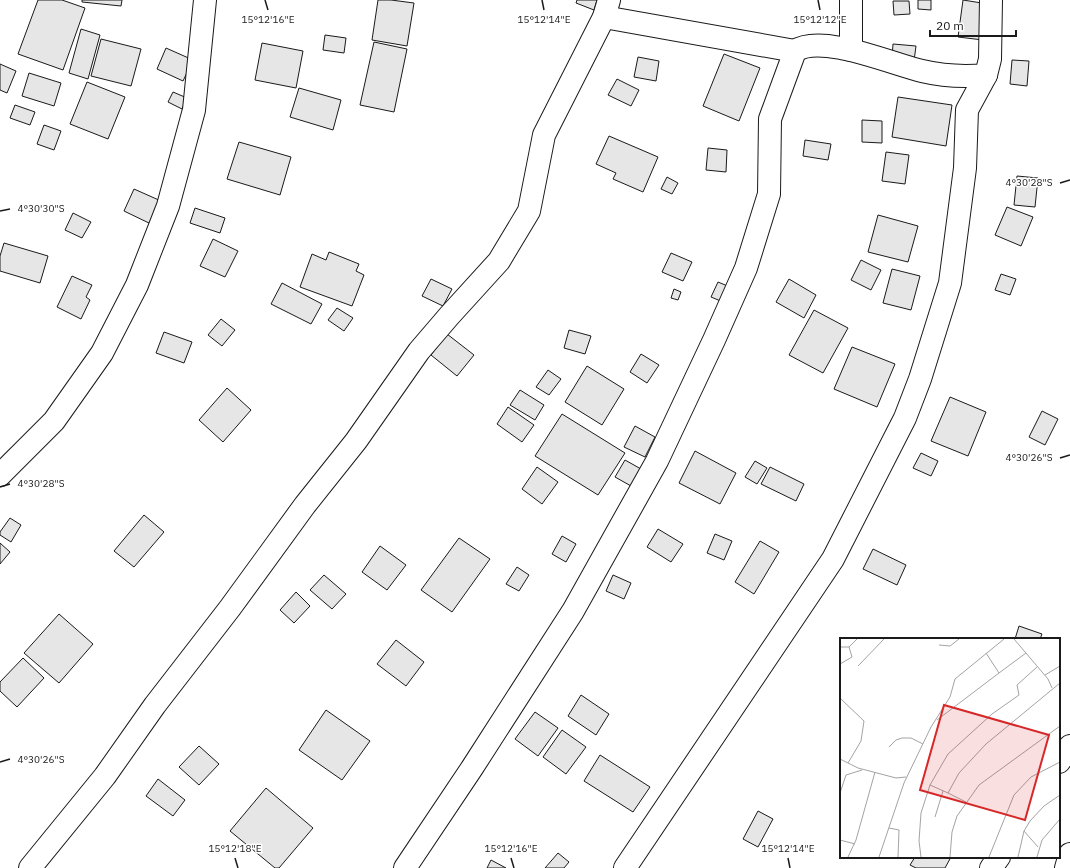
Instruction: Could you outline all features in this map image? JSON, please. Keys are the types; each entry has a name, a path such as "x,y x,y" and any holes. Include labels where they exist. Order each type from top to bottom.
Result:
{"street":[{"path":"0,475 54,421 102,353 136,285 168,206 194,110 205,0"},
{"path":"851,0 851,50"},
{"path":"625,868 833,559 905,418 920,379 950,284 965,168 967,110 986,75 990,58 991,0"},
{"path":"30,868 105,776 155,704 230,608 305,505 356,441 419,351 500,261 529,211 544,135 606,9 795,51"},
{"path":"405,868 573,612 657,461 746,268 769,194 770,119 795,51 801,47 822,45 851,50 922,71 965,77 986,75"},
{"path":"1060,761 1070,746"},
{"path":"1066,868 1070,854"},
{"path":"990,868 998,858"}],"building":[{"path":"38,0 62,0 85,8 63,70 18,54"},
{"path":"82,0 122,0 121,6 82,2"},
{"path":"378,0 414,3 407,46 372,40"},
{"path":"577,0 597,0 594,10 576,3"},
{"path":"918,0 931,0 931,10 918,9"},
{"path":"963,0 988,4 983,40 958,37"},
{"path":"893,1 909,1 910,14 894,15"},
{"path":"81,29 100,35 88,79 69,73"},
{"path":"325,35 346,38 344,53 323,50"},
{"path":"101,39 141,49 131,86 91,76"},
{"path":"374,42 407,49 394,112 360,105"},
{"path":"262,43 303,51 296,88 255,80"},
{"path":"893,44 916,46 914,61 892,58"},
{"path":"166,48 193,60 183,81 157,69"},
{"path":"724,54 760,68 739,121 703,106"},
{"path":"638,57 659,61 656,81 634,77"},
{"path":"1012,60 1029,61 1027,86 1010,84"},
{"path":"0,64 16,71 7,93 0,90"},
{"path":"29,73 61,83 54,106 22,96"},
{"path":"617,79 639,90 631,106 608,95"},
{"path":"87,82 125,97 108,139 70,124"},
{"path":"299,88 341,100 333,130 290,117"},
{"path":"173,92 187,98 182,109 168,102"},
{"path":"898,97 952,105 946,146 892,137"},
{"path":"15,105 35,112 30,125 10,118"},
{"path":"862,120 882,121 882,143 862,142"},
{"path":"44,125 61,131 54,150 37,144"},
{"path":"609,136 658,157 643,192 613,179 616,173 596,164"},
{"path":"805,140 831,144 828,160 803,156"},
{"path":"239,142 291,157 280,195 227,179"},
{"path":"708,148 727,150 726,172 706,170"},
{"path":"886,152 909,155 905,184 882,181"},
{"path":"1017,176 1038,178 1035,207 1014,205"},
{"path":"667,177 678,183 672,194 661,189"},
{"path":"134,189 161,201 151,224 124,211"},
{"path":"1007,207 1033,217 1021,246 995,235"},
{"path":"195,208 225,218 220,233 190,223"},
{"path":"73,213 91,222 82,238 65,230"},
{"path":"878,215 918,226 908,262 868,252"},
{"path":"213,239 238,251 225,277 200,266"},
{"path":"4,243 48,256 40,283 0,271 0,256"},
{"path":"329,252 359,264 356,271 364,275 352,306 300,287 312,254 326,260"},
{"path":"671,253 692,262 683,281 662,272"},
{"path":"861,260 881,270 871,290 851,280"},
{"path":"892,269 920,276 911,310 883,303"},
{"path":"1001,274 1016,279 1010,295 995,290"},
{"path":"72,276 92,285 86,297 90,300 81,319 57,307"},
{"path":"431,279 452,289 443,306 422,296"},
{"path":"789,279 816,295 804,318 776,302"},
{"path":"718,282 730,287 723,302 711,297"},
{"path":"282,283 322,304 311,324 271,304"},
{"path":"674,289 681,292 678,300 671,298"},
{"path":"337,308 353,318 344,331 328,320"},
{"path":"814,310 848,328 823,373 789,355"},
{"path":"221,319 235,330 222,346 208,335"},
{"path":"569,330 591,336 585,354 564,348"},
{"path":"164,332 192,342 184,363 156,353"},
{"path":"447,334 474,355 457,376 431,355"},
{"path":"852,347 895,364 877,407 834,389"},
{"path":"641,354 659,365 647,383 630,372"},
{"path":"587,366 624,389 602,425 565,402"},
{"path":"548,370 561,379 549,395 536,387"},
{"path":"227,388 251,410 223,442 199,420"},
{"path":"520,390 544,405 535,420 510,405"},
{"path":"950,397 986,412 968,456 931,441"},
{"path":"508,407 534,425 522,442 497,424"},
{"path":"1042,411 1058,419 1045,445 1029,437"},
{"path":"562,414 625,453 598,495 535,456"},
{"path":"635,426 655,437 645,457 624,447"},
{"path":"695,451 736,473 720,504 679,483"},
{"path":"921,453 938,461 931,476 913,468"},
{"path":"625,460 641,469 631,486 615,477"},
{"path":"755,461 767,468 757,484 745,477"},
{"path":"537,467 558,482 542,504 522,489"},
{"path":"770,467 804,484 796,501 761,484"},
{"path":"144,515 164,532 134,567 114,551"},
{"path":"10,518 21,525 11,542 0,535 0,532"},
{"path":"658,529 683,544 671,562 647,547"},
{"path":"715,534 732,541 724,560 707,553"},
{"path":"562,536 576,544 566,562 552,554"},
{"path":"459,538 490,559 452,612 421,590"},
{"path":"760,541 779,552 754,594 735,582"},
{"path":"0,543 10,552 0,564"},
{"path":"380,546 406,565 387,590 362,572"},
{"path":"873,549 906,565 897,585 863,569"},
{"path":"517,567 529,575 519,591 506,584"},
{"path":"324,575 346,594 332,609 310,590"},
{"path":"613,575 631,583 624,599 606,591"},
{"path":"296,592 310,606 294,623 280,610"},
{"path":"59,614 93,644 59,683 24,653"},
{"path":"1019,626 1042,634 1040,638 1015,638"},
{"path":"396,640 424,662 406,686 377,664"},
{"path":"23,658 44,678 17,707 0,691 0,682"},
{"path":"581,695 609,714 596,735 568,716"},
{"path":"326,710 370,741 342,780 299,750"},
{"path":"535,712 558,728 538,756 515,739"},
{"path":"562,730 586,747 566,774 543,757"},
{"path":"199,746 219,764 199,785 179,767"},
{"path":"600,755 650,787 633,812 584,781"},
{"path":"158,779 185,800 173,816 146,796"},
{"path":"266,788 313,828 279,868 275,868 230,831"},
{"path":"758,811 773,819 758,847 743,839"},
{"path":"558,853 569,862 564,868 545,868"},
{"path":"914,858 950,858 945,868 916,868 910,865"},
{"path":"491,860 506,868 487,868"}]}
